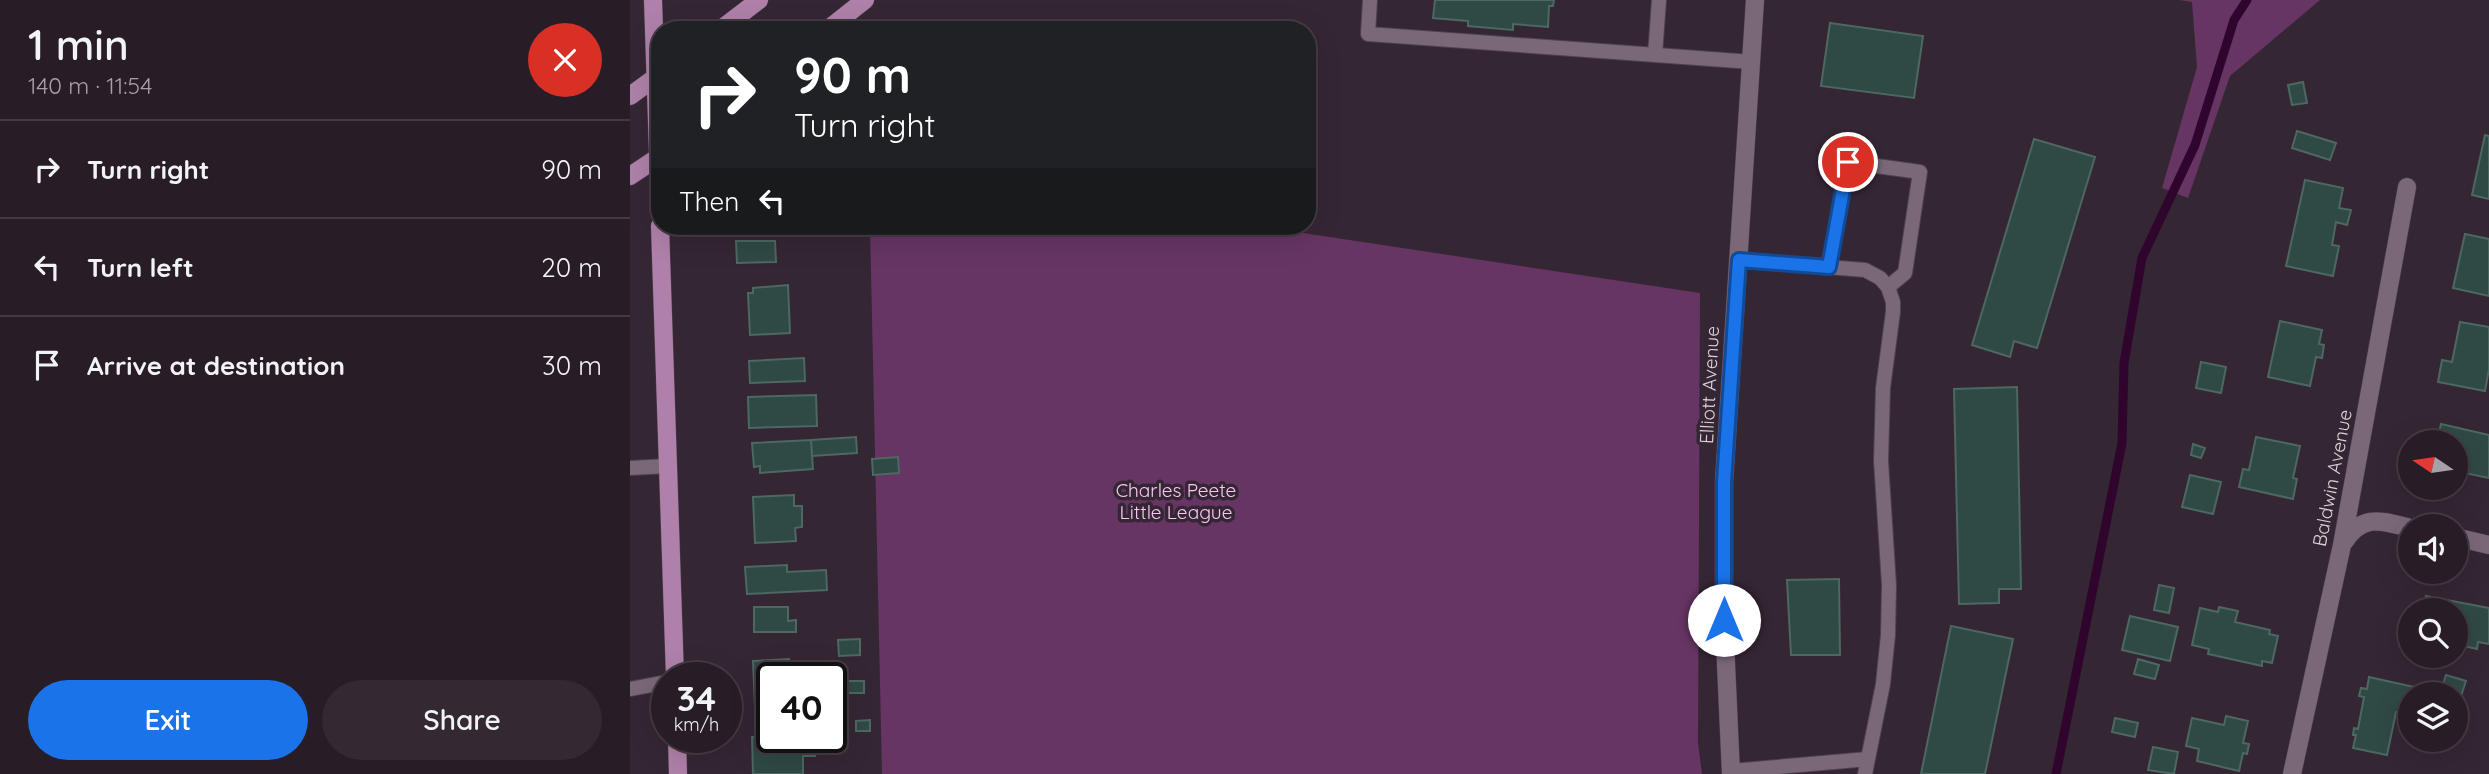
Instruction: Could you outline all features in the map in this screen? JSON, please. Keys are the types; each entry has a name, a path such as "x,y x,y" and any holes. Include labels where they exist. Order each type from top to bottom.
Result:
{"main road":[{"path":"653,0 654,21"},
{"path":"732,21 759,0"},
{"path":"838,21 865,0"},
{"path":"630,96 651,81"},
{"path":"630,176 651,162"},
{"path":"660,235 675,662"},
{"path":"677,753 678,774"}],"street":[{"name":"Elliott Avenue","path":"1731,772 1724,620 1724,482 1755,0"},
{"name":"Baldwin Avenue","path":"2292,774 2342,545 2407,187"},
{"path":"2342,545 2352,529 2362,523 2377,521 2398,525"},
{"path":"2468,540 2489,545"}],"lane":[{"path":"1370,0 1368,34 1752,62"},
{"path":"1655,55 1659,0"},
{"path":"1829,267 1848,162 1920,172 1905,272 1888,287"},
{"path":"1739,260 1865,270 1880,278 1888,287 1893,302 1883,388 1881,461 1889,586 1888,635 1883,684 1865,774"},
{"path":"630,468 668,466"},
{"path":"630,689 651,685"},
{"path":"1731,772 1868,759"}],"green space":[{"path":"2179,0 2320,0 2230,76 2188,198 2162,188 2197,67 2192,2"},
{"name":"Charles Peete Little League","path":"870,235 1316,235 1700,293 1698,743 1702,774 882,774"}],"building":[{"path":"1435,0 1554,0 1553,6 1549,6 1548,27 1513,24 1513,30 1468,26 1468,21 1433,18"},
{"path":"1830,23 1923,36 1914,98 1821,86"},
{"path":"2303,82 2307,103 2292,105 2288,85"},
{"path":"2297,131 2336,143 2330,160 2292,148"},
{"path":"2485,135 2489,136 2489,199 2472,195"},
{"path":"2034,139 2095,157 2037,348 2014,341 2010,357 1972,345"},
{"path":"2305,180 2343,188 2339,208 2351,210 2347,225 2336,222 2332,245 2339,246 2333,276 2286,266"},
{"path":"2465,234 2489,239 2489,296 2453,288"},
{"path":"736,241 775,241 776,262 737,263"},
{"path":"788,285 790,333 750,335 748,293 753,293 753,288"},
{"path":"2280,321 2322,330 2319,344 2324,345 2322,358 2316,357 2310,386 2268,377"},
{"path":"2460,322 2489,327 2489,369 2485,391 2438,382 2442,360 2452,362"},
{"path":"804,358 805,381 750,383 749,361"},
{"path":"2201,362 2226,367 2221,393 2196,388"},
{"path":"2017,387 2021,589 1999,589 1999,603 1959,604 1954,389"},
{"path":"816,395 817,426 749,428 748,397"},
{"path":"2441,424 2467,430 2440,430"},
{"path":"2468,430 2489,435 2489,478 2468,474"},
{"path":"856,437 857,453 812,456 811,440"},
{"path":"2256,437 2300,446 2293,478 2297,479 2293,499 2239,487 2243,469 2249,470"},
{"path":"811,440 813,469 760,473 760,466 754,467 752,443"},
{"path":"2193,444 2205,448 2201,458 2191,455"},
{"path":"898,457 899,473 873,475 872,459"},
{"path":"2190,475 2221,482 2213,514 2182,507"},
{"path":"794,495 794,506 802,506 802,527 795,528 796,541 755,543 753,497"},
{"path":"787,565 787,572 826,570 827,590 747,594 745,567"},
{"path":"1839,579 1840,655 1791,655 1787,580"},
{"path":"2159,585 2174,588 2169,613 2154,610"},
{"path":"2468,604 2489,608 2489,644 2478,642 2477,649 2468,647"},
{"path":"754,607 788,607 788,621 796,620 796,632 754,632"},
{"path":"2219,607 2238,611 2235,622 2270,630 2269,634 2278,636 2272,663 2262,661 2262,666 2208,654 2209,649 2192,645 2200,608 2218,612"},
{"path":"2130,616 2178,627 2170,661 2122,650"},
{"path":"1951,626 2013,639 1985,774 1921,774"},
{"path":"860,639 860,655 839,656 838,640"},
{"path":"789,659 789,662 756,662 755,707 753,661"},
{"path":"2138,659 2159,665 2155,679 2134,674"},
{"path":"2446,675 2466,681 2466,682 2444,682"},
{"path":"2369,677 2398,683 2398,712 2387,755 2353,748 2356,735 2353,735 2354,728 2358,729 2364,697 2359,696 2361,688 2367,689"},
{"path":"847,681 864,681 864,693 847,693"},
{"path":"2226,716 2248,721 2243,743 2249,744 2247,754 2243,753 2239,771 2197,761 2199,749 2186,746 2192,718 2224,725"},
{"path":"2115,718 2138,723 2135,737 2112,732"},
{"path":"870,720 870,731 856,731 856,721"},
{"path":"752,737 756,737 756,753 815,753 815,756 803,756 803,774 753,774"},
{"path":"2153,747 2178,752 2174,774 2148,770"}],"waterway":[{"path":"2056,774 2122,443 2124,363 2142,258 2195,145 2234,20 2247,0"}],"route":[{"path":"1724,620 1724,482 1739,260 1829,267 1848,162"}]}
